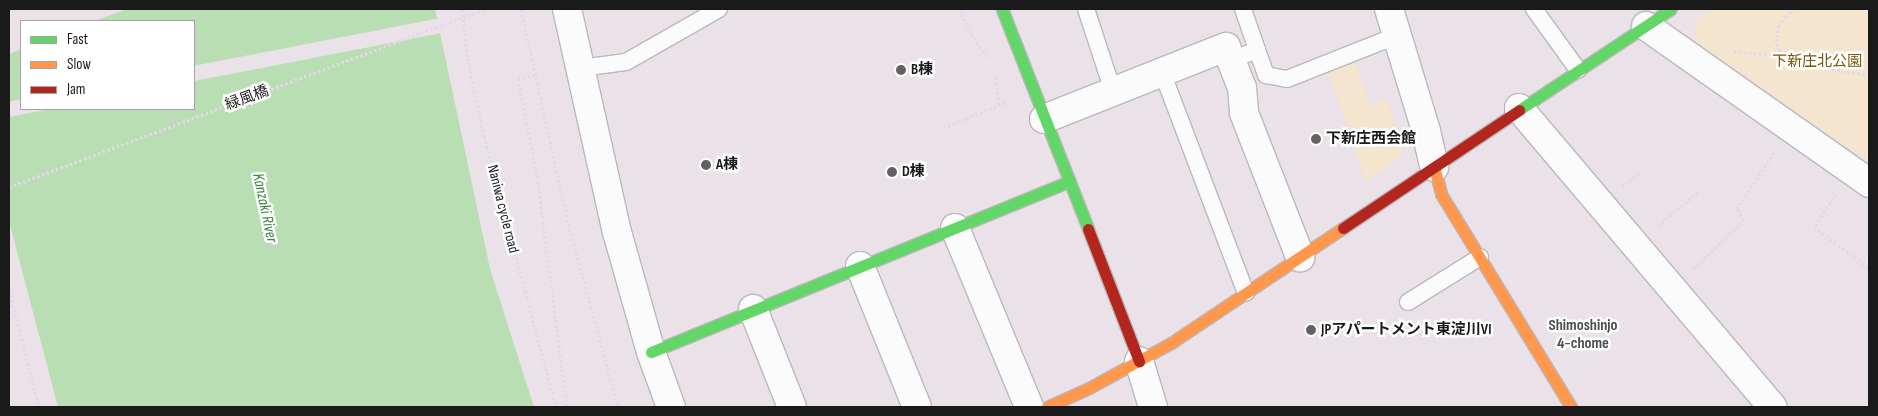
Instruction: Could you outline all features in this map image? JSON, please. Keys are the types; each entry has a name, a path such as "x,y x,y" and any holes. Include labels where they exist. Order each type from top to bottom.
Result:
{"street":[{"path":"567,9 617,232 652,352 671,407"},
{"path":"1002,9 1139,361 1153,407"},
{"path":"1389,9 1398,35 1441,194 1571,407"},
{"path":"1047,407 1089,388 1172,343 1519,108 1671,9"},
{"path":"1646,26 1860,177"},
{"path":"1044,119 1226,47 1242,88 1244,113 1300,257"},
{"path":"1519,108 1670,289 1773,407"},
{"path":"652,352 1069,181"},
{"path":"955,228 1029,407"},
{"path":"860,266 917,407"},
{"path":"753,309 792,407"}],"lane":[{"path":"581,68 626,62 719,9"},
{"path":"1086,9 1113,91"},
{"path":"1243,9 1266,75 1287,79 1398,35"},
{"path":"1534,9 1578,70"},
{"path":"1231,60 1257,50"},
{"path":"1162,72 1246,293"},
{"path":"1408,302 1480,257"}],"path":[{"name":"Naniwa cycle road","path":"462,9 468,61 484,136 556,407"},
{"name":"緑風橋","path":"9,186 485,9"},
{"path":"521,9 567,219 618,407"},
{"path":"960,9 971,34 989,60"},
{"path":"1796,9 1786,16 1779,25 1776,39 1780,52 1789,60 1803,64 1869,74"},
{"path":"535,75 518,78 537,176 567,407"},
{"path":"994,75 999,106"},
{"path":"943,128 1015,100"},
{"path":"1670,289 1744,220 1737,209 1790,127"},
{"path":"1860,177 1814,227 1869,268"},
{"path":"1634,246 1698,192"},
{"path":"9,290 38,407"}],"green space":[{"name":"下新庄北公園","path":"1713,9 1869,9 1869,162 1695,41 1695,21"},
{"path":"1356,63 1370,105 1387,99 1403,147 1397,160 1365,182 1329,73"}],"water":[{"name":"Kanzaki River","path":"9,9 435,9 490,269 534,407 58,407 9,221"}],"pier":[{"path":"9,9 127,9 97,20 20,20 20,49 9,54"},
{"path":"440,18 443,33 195,81 195,66"},
{"path":"20,100 20,110 45,110 9,117 9,102"}],"traffic: fast":[{"path":"1002,9 1088,229"},
{"path":"1519,110 1671,9"},
{"path":"651,352 1069,181"}],"traffic: slow":[{"path":"1434,167 1441,194 1571,407"},
{"path":"1047,407 1089,388 1171,343 1343,228"}],"traffic: jam":[{"path":"1343,228 1519,110"},
{"path":"1088,229 1139,361"}],"place":[{"name":"B棟","path":"901,70"},
{"name":"下新庄西会館","path":"1316,139"},
{"name":"A棟","path":"706,165"},
{"name":"D棟","path":"892,172"},
{"name":"JPアパートメント東淀川VI","path":"1311,330"}],"district":[{"name":"Shimoshinjo 4-chome","path":"1583,335"}]}
